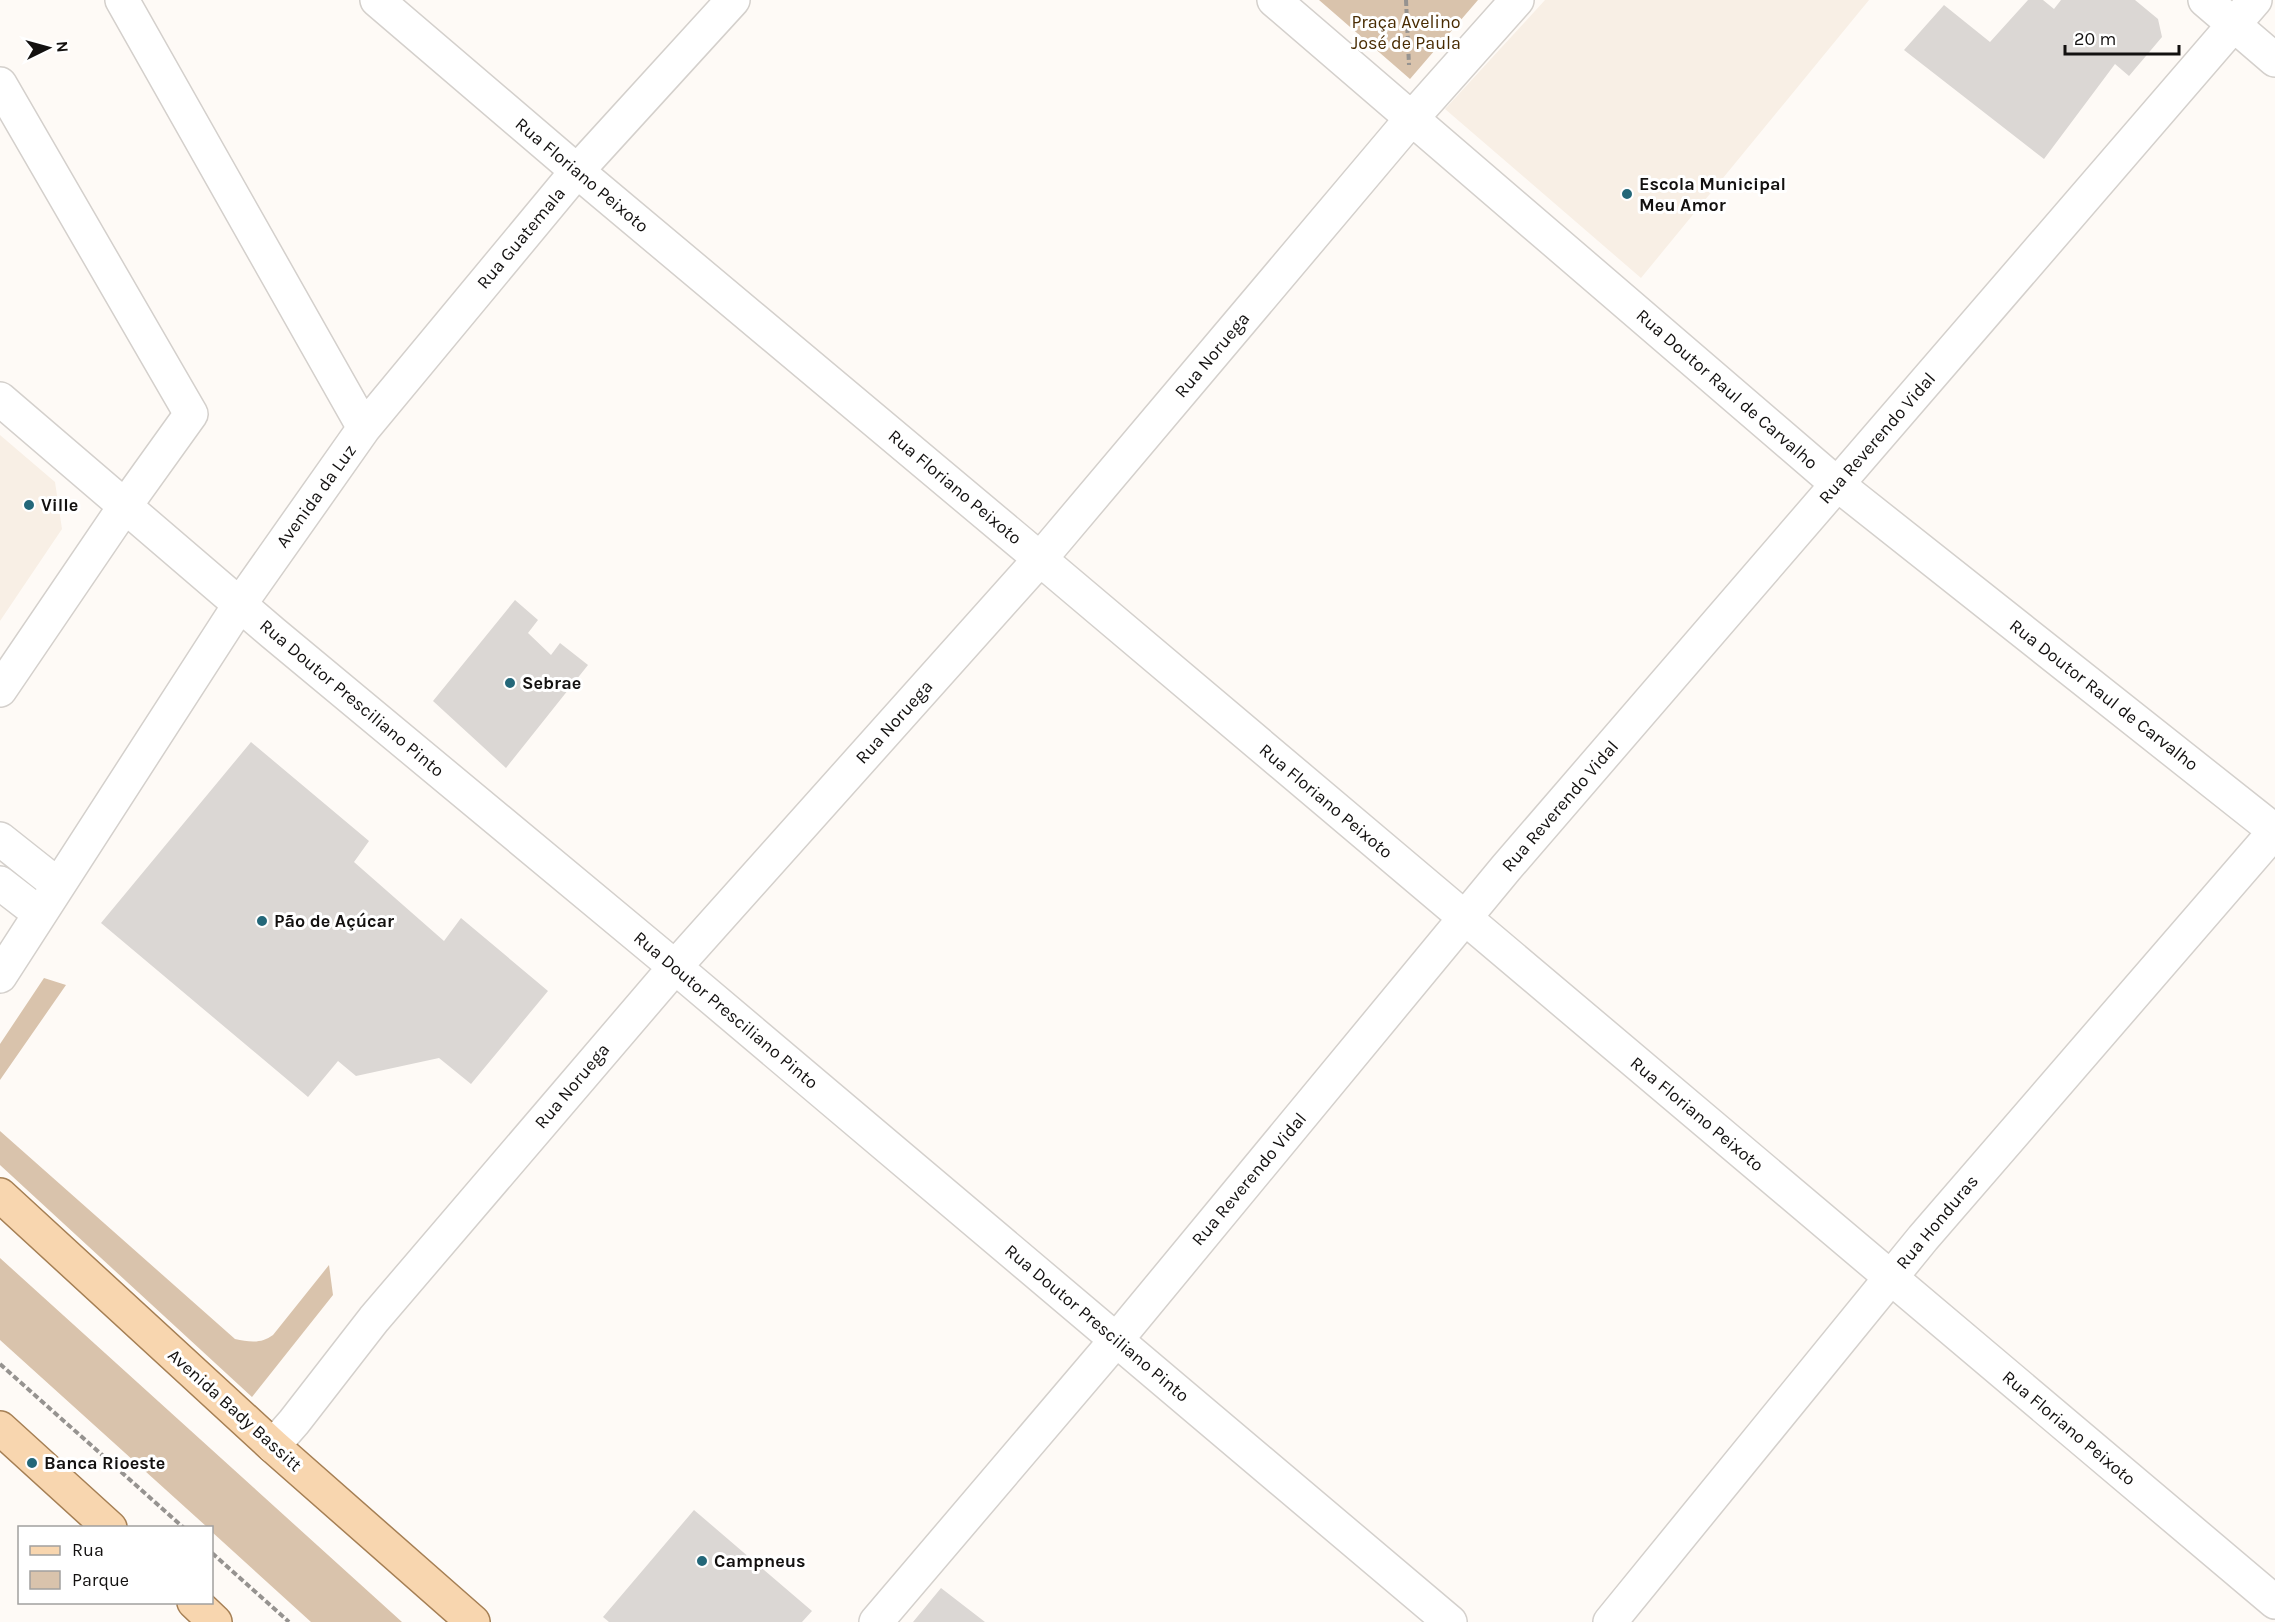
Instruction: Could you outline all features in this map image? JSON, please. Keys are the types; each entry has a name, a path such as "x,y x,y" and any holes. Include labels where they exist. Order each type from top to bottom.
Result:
{"main road":[{"name":"Avenida Bady Bassitt","path":"0,1195 273,1446 473,1622"},
{"path":"0,1428 109,1526"},
{"path":"196,1604 215,1622"}],"street":[{"name":"Avenida da Luz","path":"0,976 240,604 364,428 122,0"},
{"name":"Rua Floriano Peixoto","path":"377,0 2275,1602"},
{"name":"Rua Guatemala","path":"364,428 577,171 733,0"},
{"name":"Rua Doutor Raul de Carvalho","path":"1274,0 1837,484 2275,831"},
{"name":"Rua Noruega","path":"273,1446 374,1319 675,967 1040,559 1412,118 1517,0"},
{"path":"2205,0 2275,60"},
{"name":"Rua Reverendo Vidal","path":"876,1622 1117,1339 1464,918 2255,0"},
{"path":"0,84 191,414 125,506 0,690"},
{"name":"Rua Doutor Presciliano Pinto","path":"0,399 240,604 675,967 1450,1622"},
{"name":"Rua Honduras","path":"1610,1622 1890,1277 2275,831"},
{"path":"0,839 58,885"},
{"path":"0,884 40,914"}],"path":[{"path":"1406,0 1412,118"},
{"path":"0,1364 182,1526"},
{"path":"213,1554 289,1622"}],"shaded area":[{"name":"Escola Municipal Meu Amor","path":"1545,0 1869,0 1641,278 1445,109"},
{"name":"Ville","path":"0,435 55,482 62,529 0,621"}],"green space":[{"name":"Praça Avelino José de Paula","path":"1319,0 1478,0 1410,79"},
{"path":"44,978 66,985 0,1080 0,1044"},
{"path":"0,1131 235,1339 259,1341 273,1335 329,1265 333,1295 252,1397 0,1165"},
{"path":"0,1258 402,1622 311,1622 213,1533 213,1526 206,1526 0,1340"}],"building":[{"path":"2028,0 2043,0 2054,9 2061,0 2135,0 2158,19 2162,37 2129,76 2115,64 2044,159 1904,50 1944,5 1990,42"},
{"name":"Sebrae","path":"515,600 538,620 528,633 551,655 560,643 588,665 506,768 433,701"},
{"name":"Pão de Açúcar","path":"251,742 369,841 354,862 444,941 461,918 548,991 471,1084 439,1058 356,1076 338,1061 308,1097 101,923"},
{"name":"Campneus","path":"694,1510 812,1611 802,1622 609,1622 603,1617"},
{"path":"941,1588 985,1622 913,1622"}],"place":[{"name":"Escola Municipal Meu Amor","path":"1627,194"},
{"name":"Ville","path":"29,505"},
{"name":"Sebrae","path":"510,683"},
{"name":"Pão de Açúcar","path":"262,921"},
{"name":"Banca Rioeste","path":"32,1463"},
{"name":"Campneus","path":"702,1561"}]}
